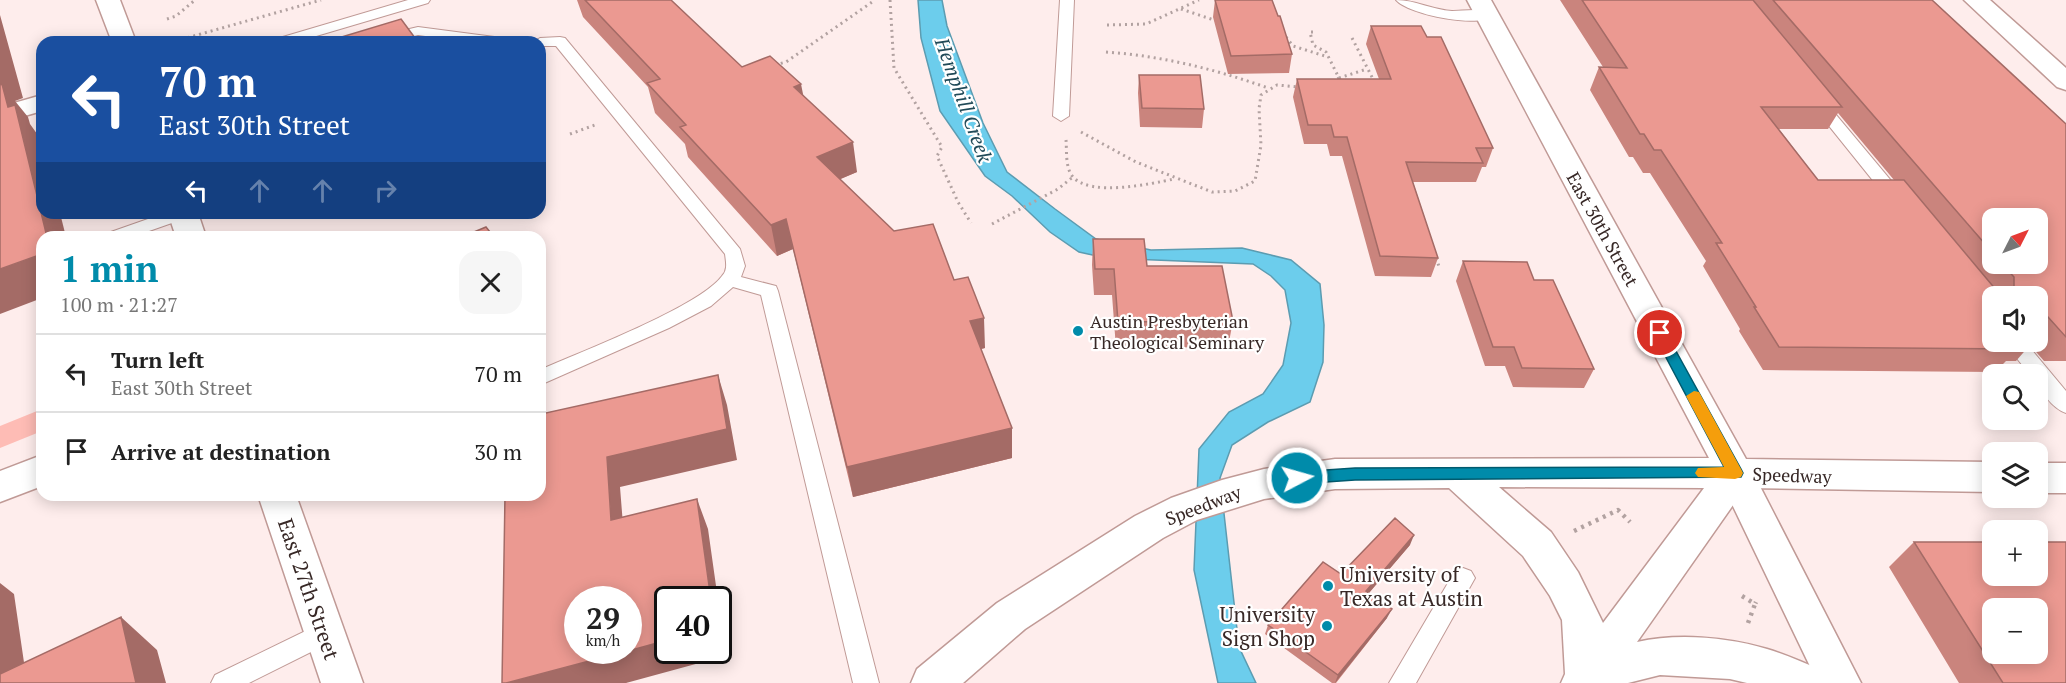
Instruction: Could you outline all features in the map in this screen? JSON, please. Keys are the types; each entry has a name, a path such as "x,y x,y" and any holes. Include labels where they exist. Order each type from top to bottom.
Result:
{"street":[{"path":"108,0 122,36"},
{"path":"1976,0 2066,82"},
{"name":"East 30th Street","path":"1483,7 1735,473 1840,683"},
{"path":"0,115 36,105"},
{"path":"0,487 36,472"},
{"path":"1457,473 1537,544 1564,584 1582,620 1584,679"},
{"name":"Speedway","path":"932,683 1011,616 1149,526 1184,509 1222,495 1297,478 1335,474 1457,473 1735,473 1982,477"},
{"path":"1584,679 1669,567 1735,473"},
{"path":"2048,478 2066,478"},
{"name":"East 27th Street","path":"280,501 342,683"},
{"path":"1584,679 1660,656 1730,660 1767,668 1804,683"}],"lane":[{"path":"301,36 423,0"},
{"path":"1061,116 1067,0"},
{"path":"1403,0 1421,11 1443,15 1483,7"},
{"path":"397,36 418,31 456,36"},
{"path":"546,42 560,41 599,86 734,253 736,266 730,280 704,301 662,323 546,375"},
{"path":"1810,93 1909,213"},
{"path":"131,231 166,219"},
{"path":"730,280 769,291 866,683"},
{"path":"2022,352 2066,405"},
{"path":"1402,683 1463,578"},
{"path":"224,683 324,633"}],"path":[{"path":"167,19 176,16 195,0"},
{"path":"194,36 321,0"},
{"path":"774,65 786,62 875,0"},
{"path":"890,0 894,68 942,147 937,156 958,202 971,223"},
{"path":"1107,25 1146,24 1199,0"},
{"path":"1181,9 1221,22"},
{"path":"1282,32 1293,46 1328,57"},
{"path":"1313,32 1310,32 1313,45 1326,52 1339,78"},
{"path":"1352,39 1367,69 1372,73 1376,85"},
{"path":"1106,52 1145,55 1235,75 1269,88"},
{"path":"1333,81 1367,69"},
{"path":"1078,130 1136,162 1176,179 1212,192 1235,191 1255,181 1260,163 1261,132 1258,104 1261,95 1276,85 1303,87 1299,92"},
{"path":"1066,140 1072,177 1080,184 1109,188 1176,179"},
{"path":"992,224 1050,194 1072,177"},
{"path":"1433,248 1440,269"},
{"path":"1566,534 1618,510 1630,522"}],"shaded area":[{"path":"36,411 36,433 0,448 0,426"}],"water":[{"name":"Hemphill Creek","path":"918,0 942,0 947,26 983,123 1007,172 1096,239 1151,250 1242,248 1291,260 1320,284 1324,325 1323,362 1310,402 1268,422 1232,445 1220,478 1239,647 1256,683 1218,683 1194,570 1199,449 1229,412 1263,394 1283,365 1291,323 1285,290 1271,276 1253,264 1106,258 1079,252 1050,232 1012,196 985,176 940,111 921,38"}],"building":[{"path":"585,0 671,0 742,67 770,56 801,84 794,87 853,142 817,157 894,231 933,224 954,280 968,277 984,318 970,321 1012,428 847,467 786,219 771,225 680,127 686,125 647,83 660,79"},
{"path":"1215,0 1272,0 1280,16 1292,54 1231,56"},
{"path":"1582,0 1753,0 1842,107 1761,107 1818,180 1904,180 1993,286 1982,286 1982,349 1779,347 1716,243 1722,243 1661,150 1654,150 1644,134 1640,134 1599,67 1627,68"},
{"path":"1773,0 1932,0 2066,124 2066,337 2048,317 2048,286 2014,286 2014,277 2011,274 2048,274 2048,208 1982,208 1982,240"},
{"path":"401,19 414,36 345,36"},
{"path":"1371,26 1421,26 1427,37 1441,37 1493,148 1476,148 1483,163 1406,162 1438,258 1380,256 1347,137 1334,137 1331,125 1308,125 1297,79 1391,79"},
{"path":"1139,75 1200,75 1204,109 1142,108"},
{"path":"2,84 8,107 15,105 36,192 36,219 43,219 46,231 36,231 36,256 0,269 0,85"},
{"path":"486,227 489,231 476,231"},
{"path":"1093,239 1144,239 1147,266 1222,266 1233,321 1118,322 1114,269 1095,269"},
{"path":"1463,261 1527,262 1534,280 1553,280 1594,369 1522,368 1514,347 1493,347"},
{"path":"718,375 727,429 607,457 611,520 697,499 709,586 654,586 654,644 642,647 642,586 564,586 564,664 578,664 502,683 505,501 546,501 546,413"},
{"name":"University Sign Shop","path":"1395,518 1414,535 1366,591 1392,609 1338,675 1268,625 1323,562 1341,574"},
{"path":"1914,542 1982,542 1982,586 2048,586 2048,542 2066,542 2066,683 2003,683 1991,664 2048,664 2048,598 1982,598 1982,650"},
{"path":"121,617 136,683 0,683 0,674"}],"slow traffic":[{"path":"1694,396 1735,473 1703,473"}],"place":[{"name":"Austin Presbyterian Theological Seminary","path":"1078,331"},
{"name":"University of Texas at Austin","path":"1328,586"},
{"name":"University Sign Shop","path":"1327,626"}],"route":[{"path":"1297,478 1335,474 1735,473 1660,333"}]}
